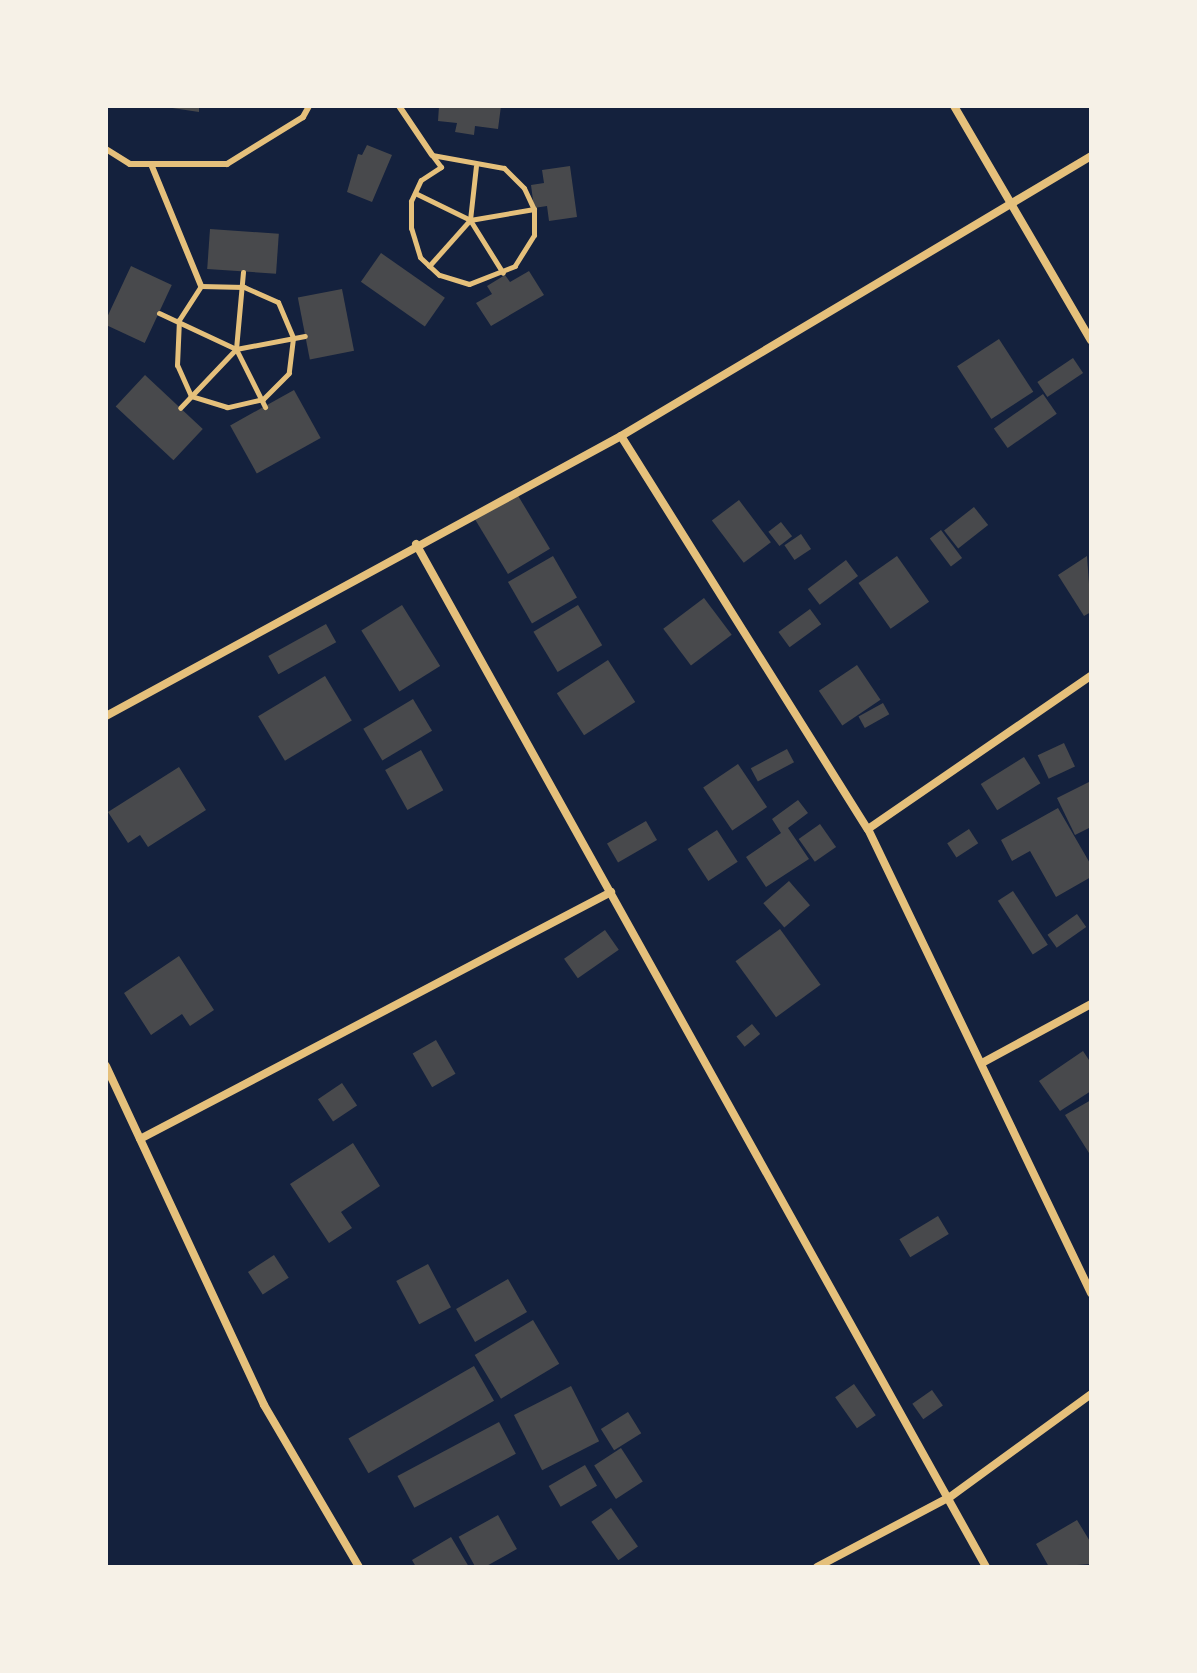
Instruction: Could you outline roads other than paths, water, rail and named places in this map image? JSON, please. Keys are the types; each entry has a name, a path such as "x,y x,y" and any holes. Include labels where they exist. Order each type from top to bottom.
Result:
{"street":[{"path":"954,106 1091,340"},
{"path":"106,716 416,544 621,436 1091,156"},
{"path":"621,436 868,829 1091,1293"},
{"path":"416,544 950,1497 986,1567"},
{"path":"868,829 1091,676"},
{"path":"140,1139 611,892"},
{"path":"982,1063 1091,1004"},
{"path":"106,1066 264,1405 359,1567"},
{"path":"817,1567 950,1497 1091,1394"}],"lane":[{"path":"106,149 130,164 227,164 303,117 309,106"},
{"path":"399,106 432,155"},
{"path":"151,164 201,286"}]}
